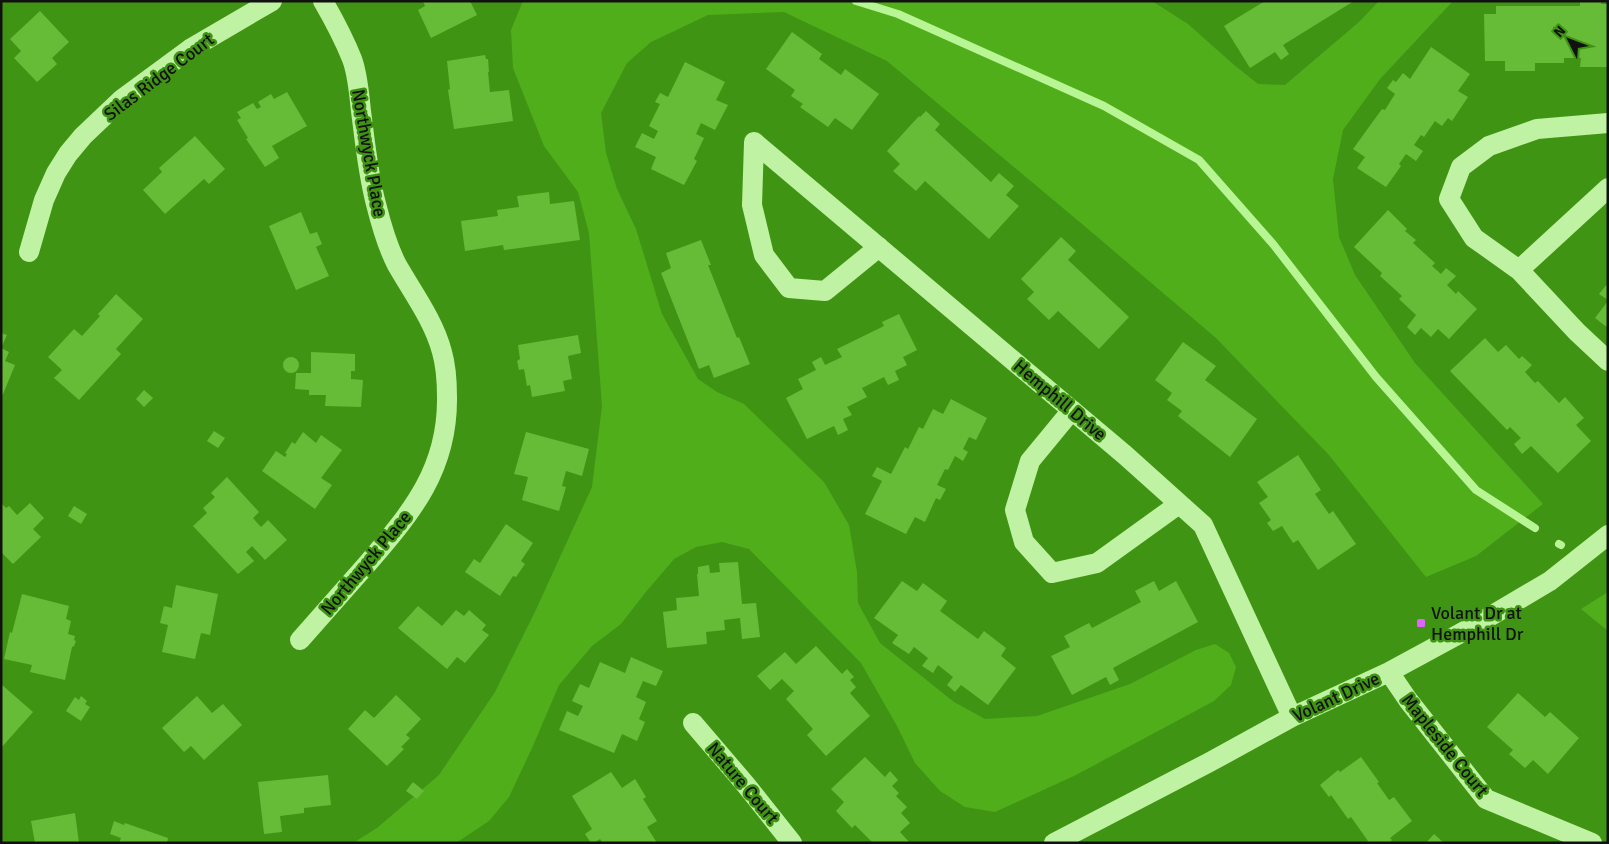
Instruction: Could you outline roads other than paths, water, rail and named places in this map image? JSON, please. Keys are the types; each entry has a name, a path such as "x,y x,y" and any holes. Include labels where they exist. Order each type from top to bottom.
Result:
{"street":[{"name":"Silas Ridge Court","path":"29,252 44,200 56,173 68,154 83,136 122,99 190,49 272,1"},
{"name":"Northwyck Place","path":"300,640 393,534 419,498 436,466 442,447 447,407 447,384 442,352 433,328 396,263 383,230 375,202 352,60 335,22 323,1"},
{"path":"1608,123 1537,129 1489,146 1461,167 1449,199 1474,238 1519,270 1577,332 1608,361"},
{"name":"Hemphill Drive","path":"879,247 825,291 789,288 764,255 752,205 754,142 879,247 1125,455 1203,525 1292,717"},
{"path":"1519,270 1608,188"},
{"path":"1072,410 1030,461 1016,510 1024,542 1052,573 1098,563 1179,504"},
{"name":"Volant Drive","path":"1054,843 1292,717 1389,672 1472,627 1550,581 1608,535"},
{"name":"Mapleside Court","path":"1389,672 1408,700 1486,799 1592,843"},
{"name":"Nature Court","path":"693,723 792,843"}],"waterway":[{"path":"856,1 898,14 1104,106 1199,160 1273,244 1376,377 1476,490 1535,528"}],"place":[{"name":"Volant Dr at Hemphill Dr","path":"1421,623"}]}
